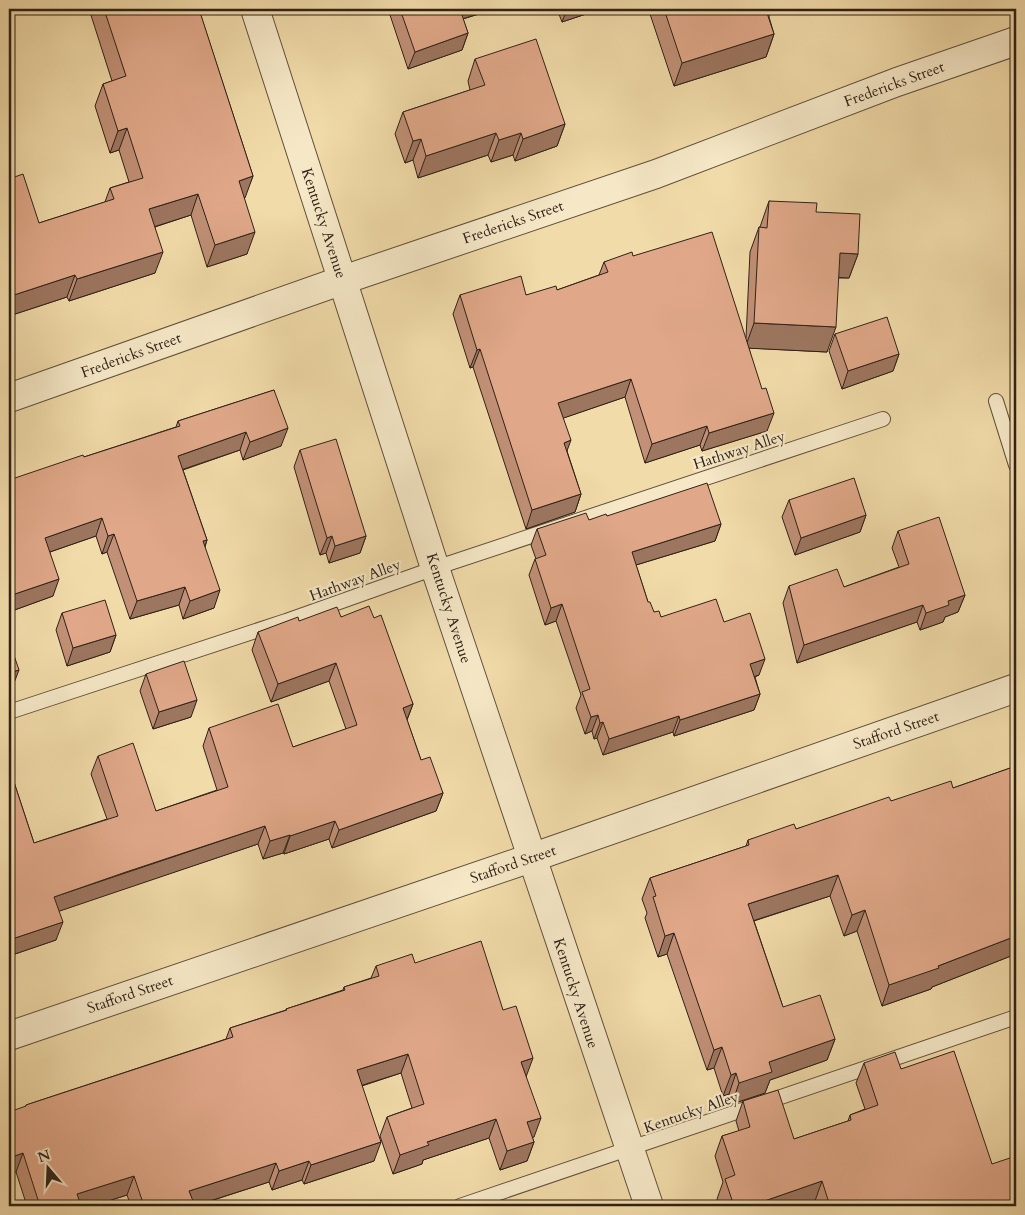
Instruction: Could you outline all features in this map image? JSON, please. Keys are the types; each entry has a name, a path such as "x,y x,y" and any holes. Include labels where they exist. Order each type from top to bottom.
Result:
{"street":[{"name":"Kentucky Avenue","path":"255,9 435,568 648,1206"},
{"name":"Fredericks Street","path":"9,398 343,280 656,174 897,82 1016,41"},
{"name":"Stafford Street","path":"9,1036 532,858 1016,688"}],"lane":[{"path":"996,401 1016,465"},
{"name":"Hathway Alley","path":"9,712 286,622 435,568 883,419"},
{"name":"Kentucky Alley","path":"460,1206 1016,1017"}],"building":[{"path":"104,9 199,9 253,176 239,181 255,232 215,245 198,194 149,209 163,252 77,279 75,275 14,295 9,280 9,179 23,174 39,223 114,199 110,188 143,178 127,128 118,131 103,84 126,76"},
{"path":"400,9 460,9 468,33 415,52"},
{"path":"664,9 770,9 771,12 767,13 774,34 682,63"},
{"path":"536,39 565,124 523,139 521,133 499,140 496,133 426,156 421,139 413,141 403,112 485,85 475,59"},
{"path":"769,201 817,203 816,212 860,214 858,254 840,253 836,327 754,323 759,227 767,228"},
{"path":"712,232 762,389 766,388 774,413 709,433 707,426 652,444 631,379 558,403 571,440 564,443 581,494 532,510 480,349 477,350 460,295 521,276 526,295 556,286 557,290 608,272 604,262 632,252 633,256"},
{"path":"887,317 899,354 848,371 835,334"},
{"path":"274,390 288,428 250,442 246,432 178,456 207,540 203,541 220,590 190,601 185,587 137,601 114,534 108,536 102,518 45,538 59,579 9,596 9,480 83,455 84,457 180,426 178,421"},
{"path":"336,439 366,536 335,546 332,536 327,538 300,450"},
{"path":"854,478 866,515 801,538 789,500"},
{"path":"707,483 721,524 632,552 648,602 650,602 654,612 659,611 661,617 716,599 724,622 750,613 765,659 750,664 760,694 680,720 679,716 609,739 603,722 600,723 598,715 591,717 582,692 590,689 562,604 551,608 535,559 546,555 537,529 586,513 589,520 606,514 607,516"},
{"path":"939,517 965,595 948,601 949,605 926,613 923,605 804,645 789,586 837,569 844,587 909,564 898,531"},
{"path":"105,600 116,635 73,648 62,613"},
{"path":"369,606 374,618 381,615 413,704 403,708 421,760 430,757 443,793 339,830 335,821 270,841 265,826 126,872 54,897 63,922 9,940 9,767 34,843 118,816 98,756 133,743 156,811 228,787 209,728 278,704 293,747 357,725 336,663 278,684 258,632 298,617 299,621 337,607 341,617"},
{"path":"9,641 19,670 9,673"},
{"path":"184,661 197,700 159,712 146,674"},
{"path":"1016,766 1016,936 938,966 939,968 889,985 865,910 852,915 838,875 748,904 783,1007 820,995 835,1039 769,1062 772,1072 739,1083 736,1073 731,1075 722,1047 714,1050 674,933 665,936 653,897 656,896 650,878 749,845 748,840 794,824 796,829 889,797 891,801 951,781 953,788"},
{"path":"481,941 503,1010 516,1006 533,1058 521,1062 541,1118 527,1122 534,1142 507,1151 496,1119 427,1142 429,1145 400,1155 387,1117 424,1104 408,1054 357,1070 381,1142 311,1165 309,1161 279,1171 276,1163 189,1191 195,1206 144,1206 134,1176 77,1194 81,1206 40,1206 23,1153 9,1158 9,1112 233,1037 230,1028 345,990 344,987 379,976 376,966 412,954 415,963"},
{"path":"954,1051 992,1164 1016,1156 1016,1206 830,1206 822,1181 750,1206 734,1206 725,1179 735,1175 722,1136 750,1127 743,1101 778,1090 794,1139 851,1120 850,1115 878,1105 864,1063 895,1052 901,1069"}]}
